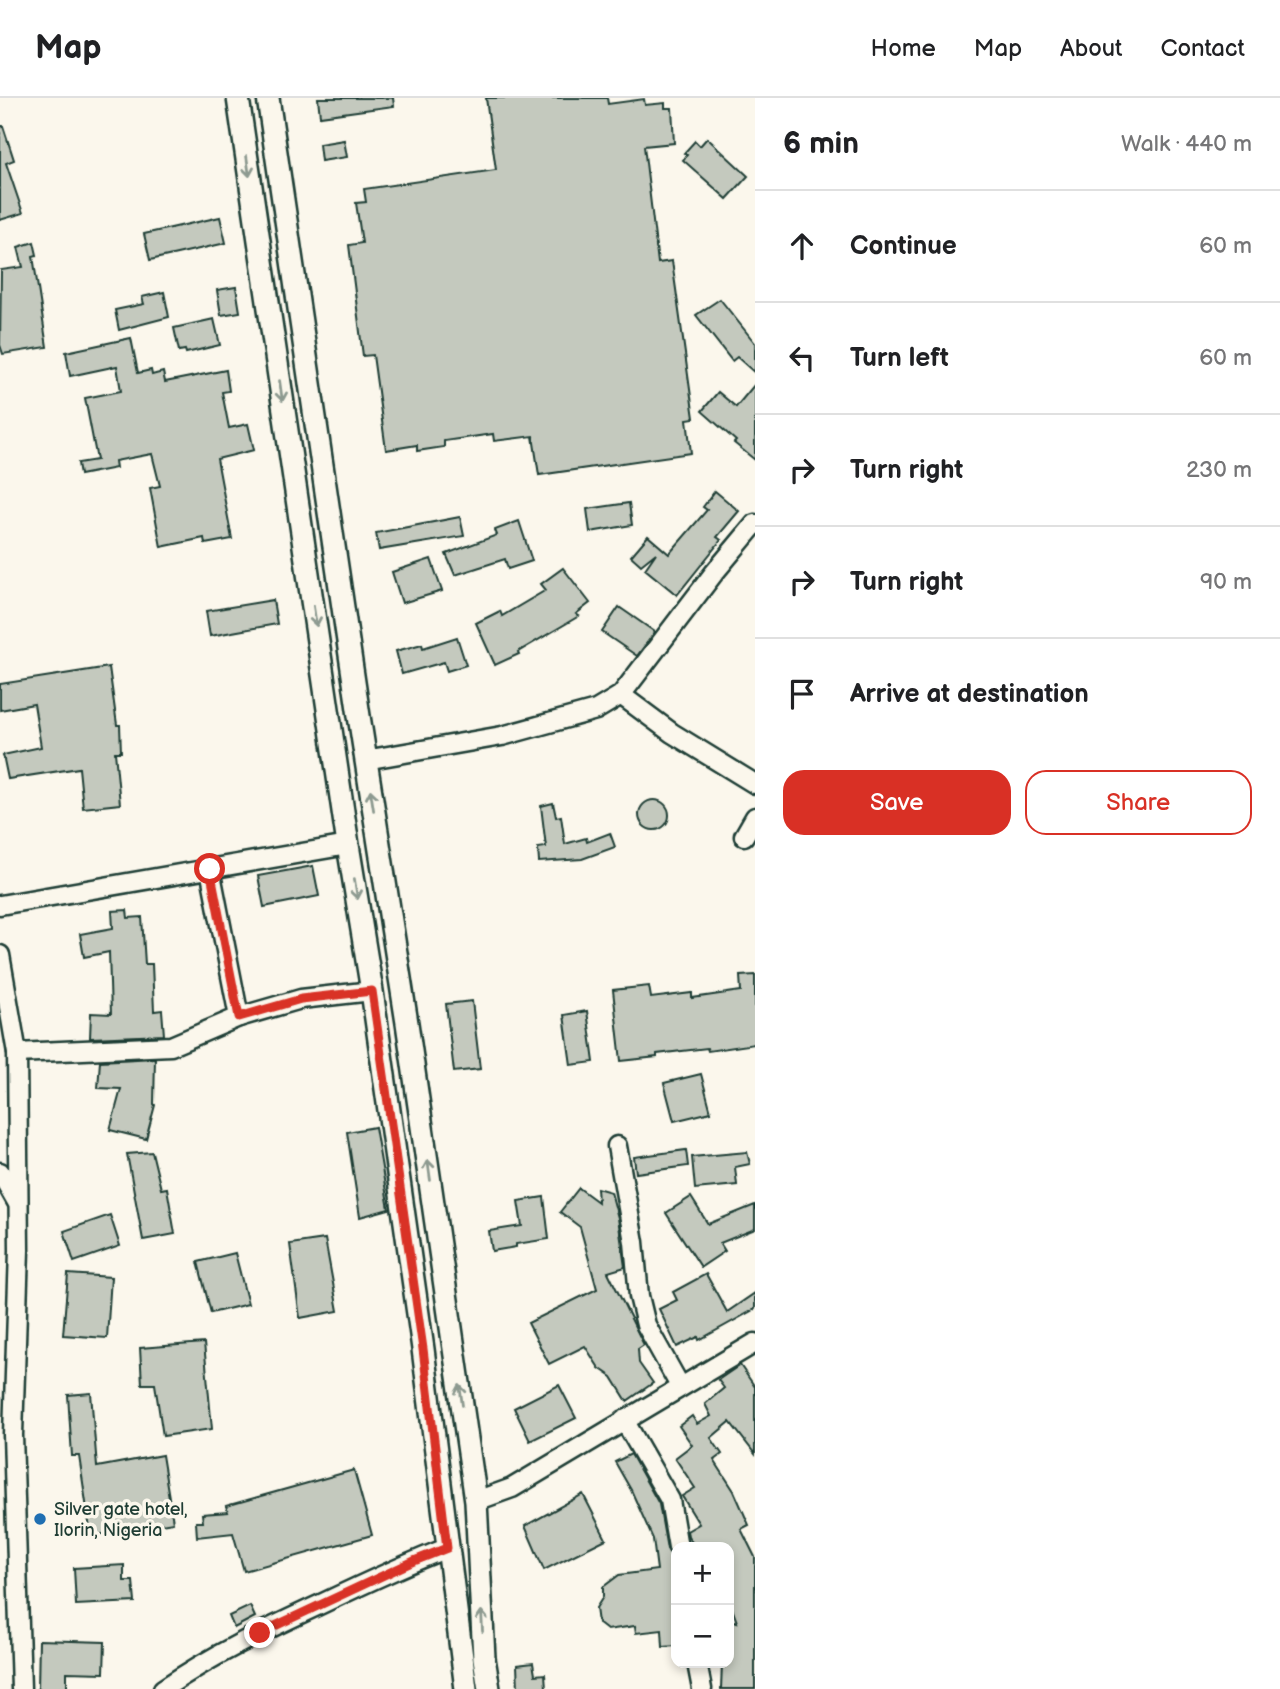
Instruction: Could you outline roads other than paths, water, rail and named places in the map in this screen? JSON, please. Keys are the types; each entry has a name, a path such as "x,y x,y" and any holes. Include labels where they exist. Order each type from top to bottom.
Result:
{"main road":[{"path":"238,98 372,991 423,1349 466,1689"},
{"path":"268,98 476,1501 484,1658 489,1689"},
{"path":"289,447 318,441"},
{"path":"331,719 359,716"},
{"path":"423,1349 454,1343"}],"street":[{"path":"365,760 502,736 596,710 621,695 755,524"},
{"path":"621,695 672,733 755,784"},
{"path":"744,836 755,817"},
{"path":"0,905 348,845"},
{"path":"210,869 239,1017"},
{"path":"0,955 17,1054 19,1205 13,1435 21,1689"},
{"path":"17,1054 171,1046 239,1017 301,999 372,991"},
{"path":"617,1146 634,1242 639,1296 646,1325 680,1386"},
{"path":"0,1163 18,1158"},
{"path":"0,1172 19,1205"},
{"path":"476,1501 512,1488 680,1386 753,1348"},
{"path":"624,1420 670,1500 677,1542"},
{"path":"163,1689 193,1668 249,1638 447,1548"},
{"path":"698,1668 702,1689"}],"place":[{"name":"Silver gate hotel, Ilorin, Nigeria","path":"40,1519"}]}
